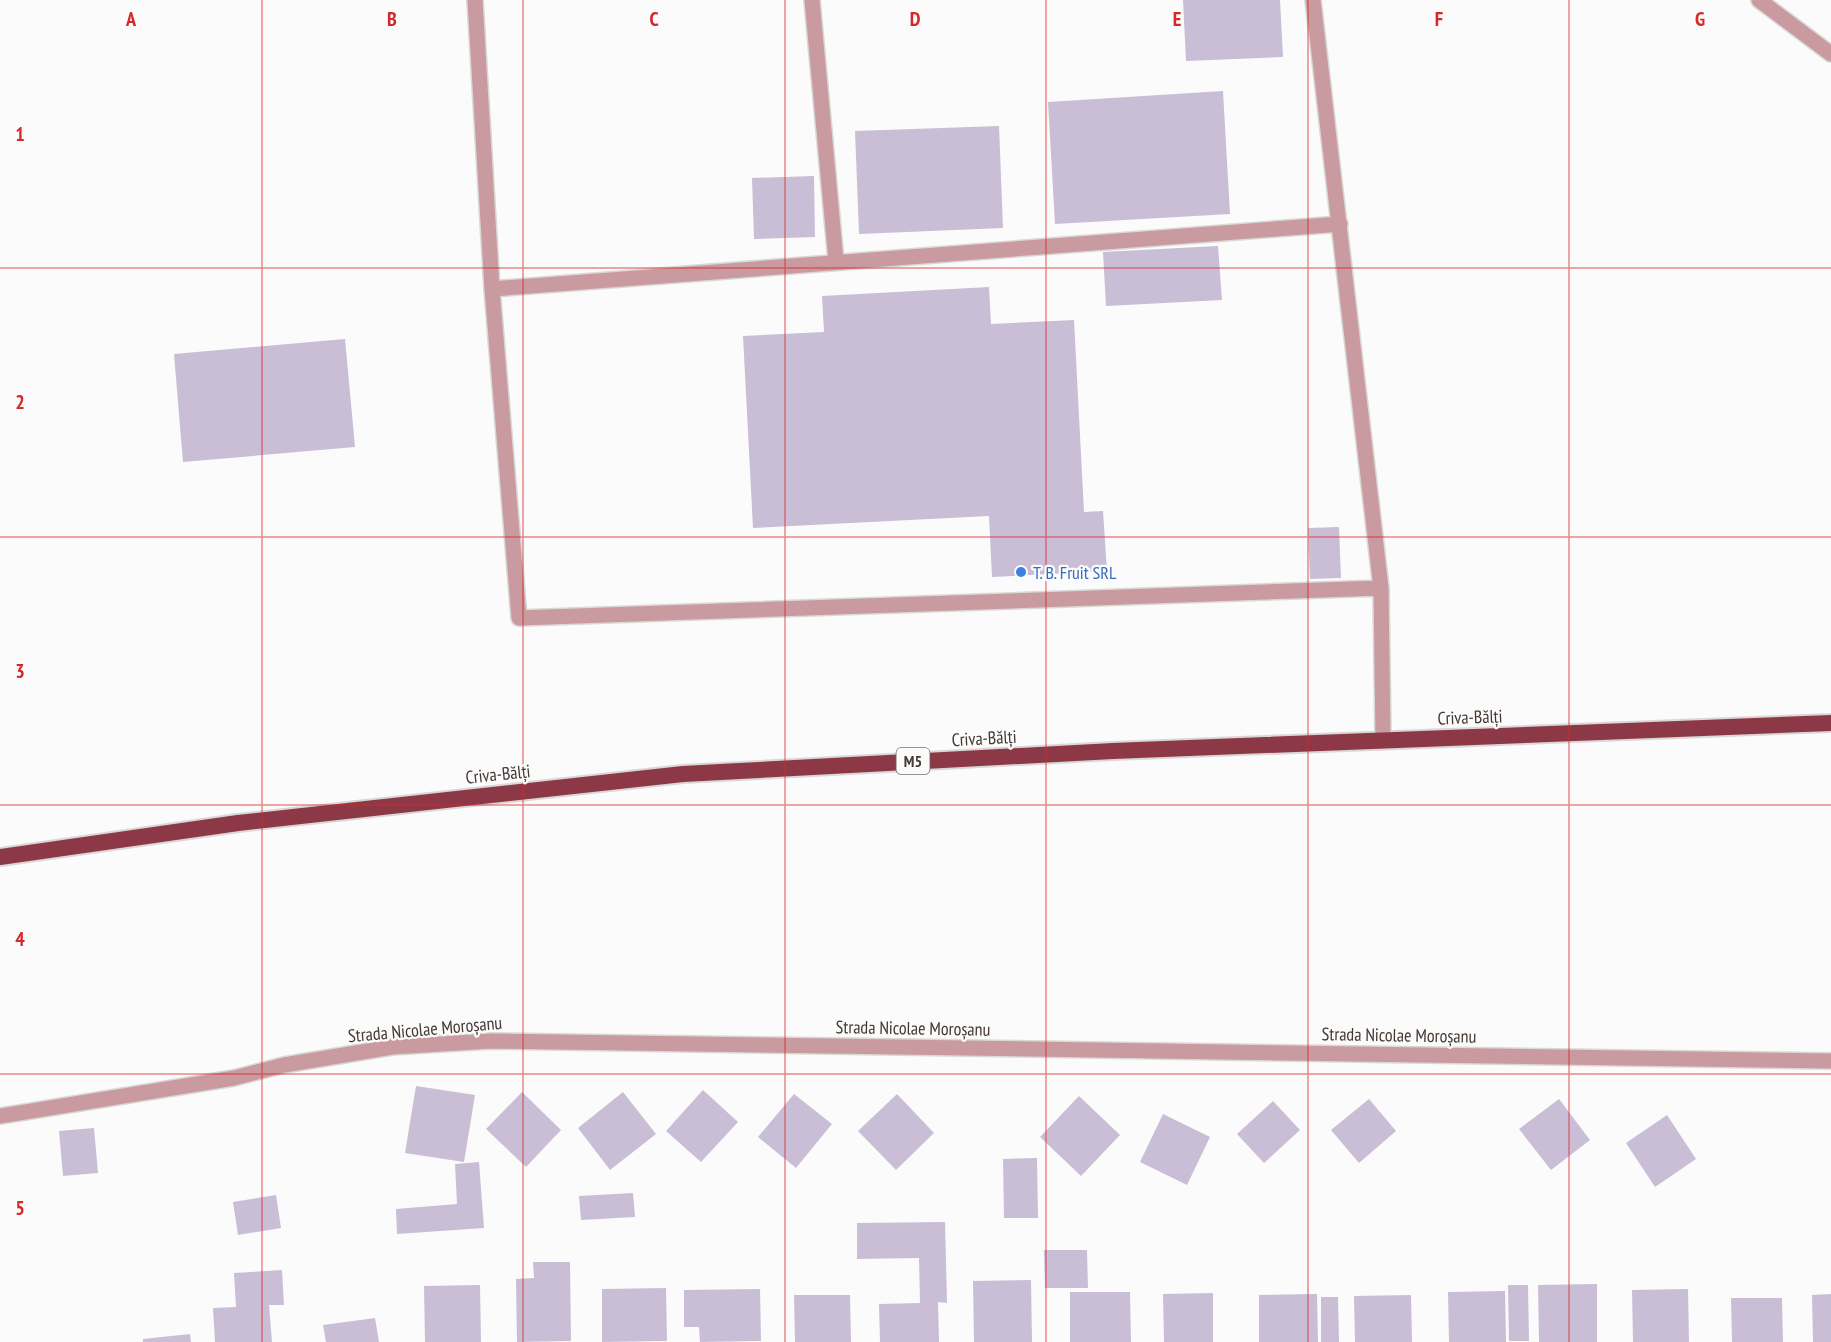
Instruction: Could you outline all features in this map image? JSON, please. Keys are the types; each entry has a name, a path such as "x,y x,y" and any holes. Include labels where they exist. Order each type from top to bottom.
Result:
{"highway":[{"name":"Criva-Bălți","path":"0,857 238,823 682,774 1113,751 1831,723"}],"street":[{"path":"475,0 492,289 519,618 1381,588"},
{"path":"812,0 836,261"},
{"path":"1313,0 1381,588 1383,740"},
{"path":"1759,0 1831,54"},
{"path":"492,289 1340,224"},
{"name":"Strada Nicolae Moroșanu","path":"0,1116 234,1078 284,1065 381,1049 491,1041 1831,1061"}],"building":[{"path":"1183,0 1280,0 1283,57 1186,61"},
{"path":"1223,91 1230,214 1055,224 1048,102"},
{"path":"999,126 1003,228 859,234 855,131"},
{"path":"814,176 815,237 754,239 752,178"},
{"path":"1218,246 1222,300 1106,306 1103,252"},
{"path":"989,287 991,324 1074,320 1084,512 1103,511 1107,571 992,577 989,516 753,528 743,336 824,332 822,296"},
{"path":"345,339 355,447 183,462 174,354"},
{"path":"1339,527 1341,578 1310,579 1308,528"},
{"path":"416,1086 475,1095 464,1162 405,1153"},
{"path":"703,1090 738,1122 701,1162 666,1131"},
{"path":"522,1092 561,1130 526,1167 486,1129"},
{"path":"623,1092 656,1134 610,1170 578,1128"},
{"path":"794,1094 832,1124 796,1168 758,1137"},
{"path":"897,1094 934,1133 896,1170 858,1131"},
{"path":"1079,1096 1120,1135 1081,1176 1040,1137"},
{"path":"1369,1099 1396,1131 1359,1163 1331,1130"},
{"path":"1559,1099 1590,1140 1551,1170 1519,1129"},
{"path":"1273,1101 1300,1130 1264,1163 1237,1134"},
{"path":"1163,1114 1210,1137 1187,1185 1140,1162"},
{"path":"1667,1115 1696,1159 1655,1187 1626,1143"},
{"path":"94,1128 98,1173 63,1176 59,1131"},
{"path":"1037,1158 1038,1218 1004,1218 1003,1159"},
{"path":"479,1162 484,1228 397,1234 396,1209 457,1204 455,1164"},
{"path":"633,1193 635,1217 581,1220 579,1196"},
{"path":"276,1195 281,1228 238,1235 233,1202"},
{"path":"945,1222 947,1303 938,1302 939,1342 880,1342 879,1304 920,1303 919,1258 857,1259 857,1223"},
{"path":"1044,1250 1087,1250 1088,1288 1045,1288"},
{"path":"533,1262 570,1262 571,1341 517,1342 516,1279 534,1278"},
{"path":"282,1270 284,1305 269,1305 272,1342 215,1342 213,1308 236,1307 234,1273"},
{"path":"1031,1280 1032,1342 974,1342 973,1281"},
{"path":"1597,1284 1597,1342 1539,1342 1538,1285"},
{"path":"480,1285 481,1342 425,1342 424,1286"},
{"path":"1508,1285 1528,1285 1529,1341 1509,1341"},
{"path":"666,1288 667,1341 602,1342 602,1289"},
{"path":"760,1289 761,1341 700,1342 699,1327 684,1327 684,1290"},
{"path":"1688,1289 1689,1342 1633,1342 1632,1290"},
{"path":"1505,1291 1506,1342 1449,1342 1448,1292"},
{"path":"1070,1292 1130,1292 1131,1342 1070,1342"},
{"path":"1213,1293 1213,1342 1164,1342 1163,1294"},
{"path":"1317,1294 1318,1342 1259,1342 1259,1295"},
{"path":"1831,1294 1831,1342 1813,1342 1812,1295"},
{"path":"794,1295 850,1295 851,1342 795,1342"},
{"path":"1411,1295 1412,1342 1355,1342 1354,1296"},
{"path":"1321,1297 1338,1297 1339,1342 1321,1342"},
{"path":"1731,1298 1782,1298 1783,1342 1732,1342"},
{"path":"375,1318 379,1342 326,1342 323,1325"},
{"path":"190,1334 191,1342 143,1342 143,1339"}],"place":[{"name":"T. B. Fruit SRL","path":"1021,572"}]}
